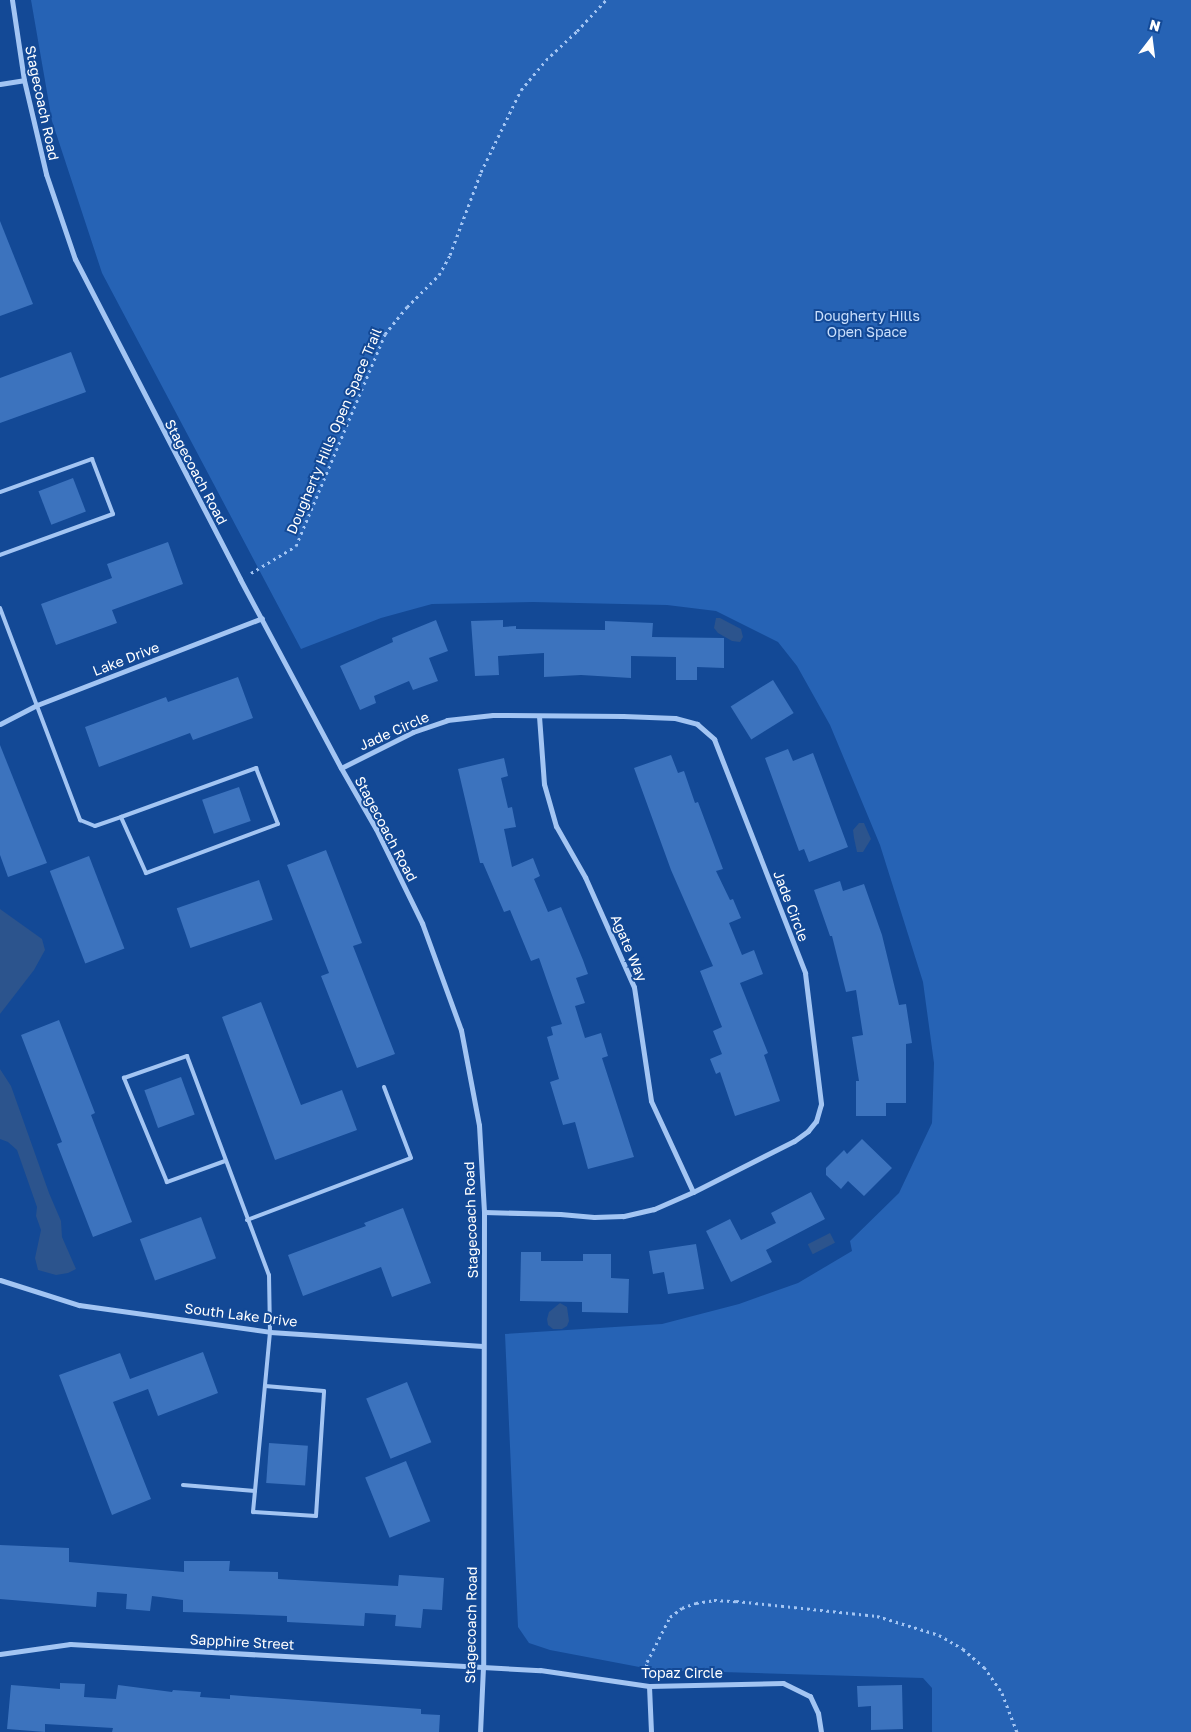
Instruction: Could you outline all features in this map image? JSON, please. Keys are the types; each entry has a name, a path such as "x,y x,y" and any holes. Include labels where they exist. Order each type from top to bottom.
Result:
{"street":[{"name":"Stagecoach Road","path":"12,0 24,80 46,174 75,259 103,318 240,579 341,768 376,829 422,923 461,1030 478,1125 484,1212 483,1667 480,1732"},
{"path":"0,84 24,80"},
{"name":"Lake Drive","path":"0,724 37,705 262,618"},
{"name":"Jade Circle","path":"341,768 412,732 447,720 493,714 675,718 697,724 714,740 805,973 821,1087 821,1104 816,1121 808,1132 794,1141 654,1210 623,1216 594,1217 484,1212"},
{"name":"Agate Way","path":"539,716 544,784 556,826 586,877 634,987 651,1100 693,1192"},
{"name":"South Lake Drive","path":"0,1280 79,1305 270,1332 484,1346"},
{"name":"Sapphire Street","path":"0,1654 70,1644 483,1667"},
{"name":"Topaz Circle","path":"483,1667 540,1670 649,1686 783,1683 810,1696 818,1713 821,1732"},
{"path":"649,1686 651,1732"}],"lane":[{"path":"0,492 92,459 113,514 0,555"},
{"path":"0,608 80,820 95,826 256,768 278,824 146,872 121,817"},
{"path":"225,1161 167,1182 124,1078 187,1056 269,1275 270,1332 253,1512 316,1516 324,1391 265,1386"},
{"path":"247,1220 410,1158 384,1087"},
{"path":"183,1485 255,1491"}],"path":[{"name":"Dougherty Hills Open Space Trail","path":"240,579 296,546 386,334 438,275 446,262 481,172 521,90 546,60 606,0"},
{"path":"649,1686 646,1671 647,1662 670,1617 682,1608 696,1603 714,1600 736,1601 877,1616 939,1635 963,1649 984,1667 1002,1693 1017,1732"}],"green space":[{"name":"Dougherty Hills Open Space","path":"31,0 1191,0 1191,1732 932,1732 932,1688 923,1678 655,1670 550,1650 529,1643 518,1627 505,1334 662,1324 739,1304 798,1283 852,1251 850,1241 899,1193 932,1123 934,1063 923,982 880,845 830,725 797,666 778,642 716,611 667,605 533,602 432,604 381,618 301,649 102,273 52,121"}],"shaded area":[{"path":"716,618 720,618 741,629 743,637 740,642 732,641 718,633 714,628"},
{"path":"859,823 864,823 871,839 863,852 857,852 854,838 853,830"},
{"path":"0,909 42,939 45,950 34,970 0,1014"},
{"path":"0,1069 11,1086 49,1193 61,1221 62,1237 76,1269 68,1273 56,1275 38,1270 35,1258 41,1230 36,1216 37,1207 17,1150 8,1142 0,1139"},
{"path":"830,1233 835,1243 813,1254 808,1244"},
{"path":"560,1303 567,1307 569,1321 567,1326 562,1329 553,1329 548,1325 547,1319 549,1312"}],"building":[{"path":"0,221 33,304 0,316"},
{"path":"71,352 86,392 0,423 0,378"},
{"path":"73,478 86,512 51,525 38,491"},
{"path":"168,542 183,584 112,610 117,623 56,645 41,604 112,578 107,564"},
{"path":"436,620 448,651 429,658 438,681 413,690 409,681 374,696 376,703 360,710 340,666 393,642 392,638"},
{"path":"503,620 503,627 516,626 516,629 605,630 605,621 653,623 652,637 724,638 724,668 697,667 697,680 676,680 676,657 631,656 631,678 581,675 544,677 544,653 498,656 499,675 475,676 471,621"},
{"path":"238,677 253,718 193,740 190,733 99,767 85,727 166,697 168,702"},
{"path":"773,680 794,713 751,740 731,706"},
{"path":"0,745 47,863 8,877 0,855"},
{"path":"788,749 793,761 813,753 848,847 809,862 804,849 799,851 765,758"},
{"path":"671,755 678,773 684,771 695,803 698,802 723,869 716,871 730,900 733,899 741,918 729,923 742,955 754,950 763,974 740,983 768,1053 764,1055 780,1101 735,1116 720,1072 716,1074 710,1059 722,1054 713,1031 722,1027 700,971 713,966 671,870 634,768"},
{"path":"504,758 508,776 501,778 508,808 512,807 516,827 504,829 512,867 533,858 540,876 534,879 548,912 561,907 588,974 576,978 585,1003 575,1006 585,1038 601,1033 608,1056 602,1058 634,1157 588,1169 575,1122 563,1125 550,1082 559,1079 547,1037 553,1035 551,1027 562,1024 539,958 531,961 510,910 504,912 483,863 480,863 458,769"},
{"path":"239,787 251,821 214,834 202,800"},
{"path":"326,850 362,943 353,946 395,1054 357,1068 321,976 329,973 287,865"},
{"path":"89,856 124,948 85,963 50,871"},
{"path":"259,880 273,920 190,948 177,908"},
{"path":"840,881 843,891 864,884 882,935 899,1005 906,1004 912,1043 906,1044 906,1103 886,1103 886,1116 856,1116 856,1081 859,1081 852,1037 863,1035 856,990 846,992 832,936 830,936 814,890"},
{"path":"261,1002 301,1105 342,1090 357,1130 275,1160 222,1017"},
{"path":"59,1020 95,1113 91,1115 132,1222 93,1237 57,1144 62,1142 21,1035"},
{"path":"181,1077 195,1115 158,1128 144,1090"},
{"path":"862,1139 892,1168 864,1196 848,1181 841,1189 826,1175 826,1168 844,1150 847,1154"},
{"path":"811,1192 825,1219 766,1250 772,1262 731,1282 706,1231 730,1219 741,1240 776,1223 771,1213"},
{"path":"403,1208 431,1283 392,1297 381,1267 303,1296 288,1255 366,1226 364,1223"},
{"path":"201,1217 216,1258 155,1281 140,1239"},
{"path":"696,1244 704,1289 668,1294 664,1272 653,1274 649,1251"},
{"path":"521,1252 541,1252 541,1261 583,1261 583,1254 611,1254 611,1278 629,1279 628,1313 582,1312 582,1302 520,1301"},
{"path":"203,1352 218,1393 158,1416 148,1389 113,1402 151,1499 112,1515 59,1375 120,1353 130,1379"},
{"path":"407,1382 431,1442 391,1459 366,1398"},
{"path":"269,1443 308,1446 305,1486 266,1483"},
{"path":"406,1461 430,1521 390,1538 365,1477"},
{"path":"0,1545 69,1548 69,1562 184,1572 184,1561 230,1561 229,1571 278,1572 278,1579 398,1586 399,1575 444,1578 442,1610 423,1609 421,1628 395,1626 396,1615 365,1613 364,1626 287,1622 287,1616 183,1612 183,1600 152,1596 150,1611 126,1609 127,1594 97,1592 96,1607 0,1599"},
{"path":"60,1683 85,1684 84,1697 116,1699 118,1685 172,1692 173,1690 201,1692 200,1697 230,1699 230,1695 421,1709 421,1714 440,1715 439,1732 112,1732 113,1728 45,1724 45,1732 7,1729 11,1685 60,1689"},
{"path":"902,1685 903,1729 871,1730 871,1706 858,1707 857,1686"}]}
